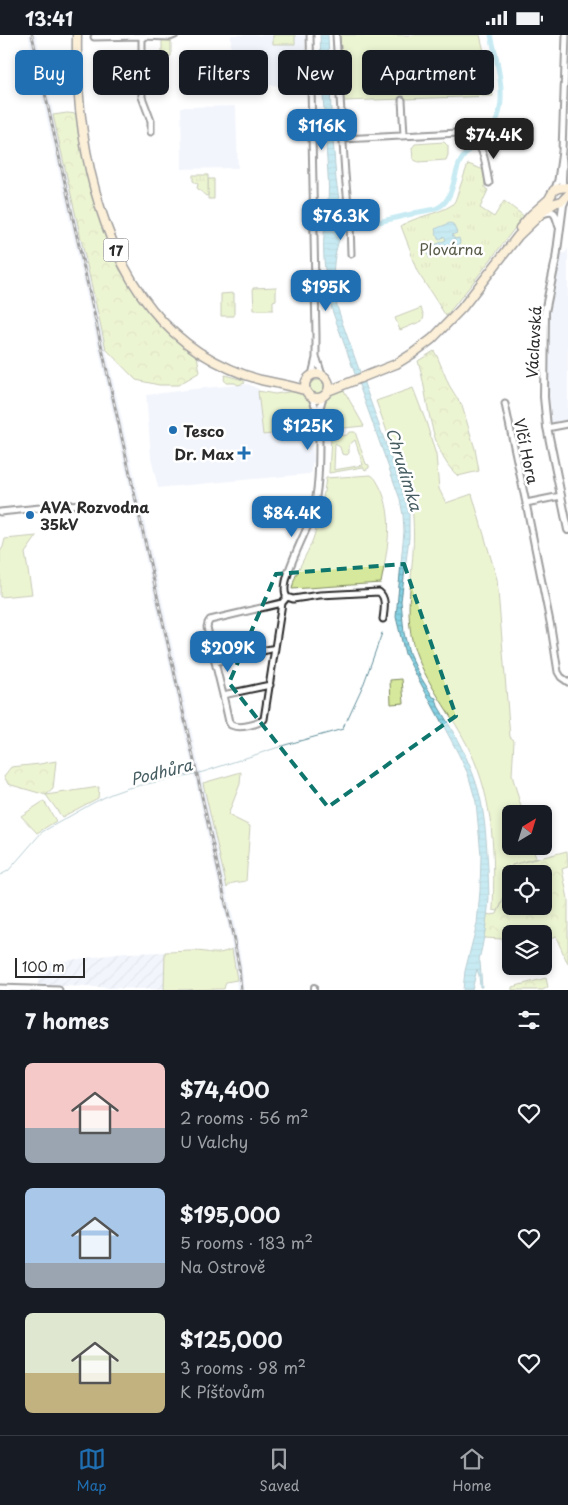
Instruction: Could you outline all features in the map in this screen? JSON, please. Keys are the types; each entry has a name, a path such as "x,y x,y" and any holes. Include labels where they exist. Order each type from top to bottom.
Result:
{"main road":[{"name":"17","path":"78,35 77,70 79,103 89,164 105,221 116,250 130,275 155,312 193,348 236,371 305,390"},
{"path":"559,188 566,193 562,202 555,203 552,199 553,192 559,188"},
{"name":"17","path":"422,347 466,298 522,224 549,199 553,192"},
{"name":"17","path":"280,383 325,377 333,381 347,381 369,375 396,364 422,347 450,322 518,236 547,208 555,203"},
{"path":"325,377 329,387 325,394"},
{"path":"309,378 305,390 312,398"},
{"name":"17","path":"312,398 325,394 347,381"}],"street":[{"path":"309,378 316,358 310,35"},
{"path":"336,35 351,254"},
{"name":"Václavská","path":"553,192 558,183 566,121 566,35"},
{"path":"94,37 175,36"},
{"path":"142,37 142,97 151,121 151,132"},
{"path":"402,101 404,135"},
{"path":"343,139 459,133 473,138 480,145 489,183"},
{"name":"Václavská","path":"562,151 564,163 562,183 566,193 556,259 546,307 544,397 547,428 568,530"},
{"name":"Václavská","path":"555,203 559,211 560,227"},
{"path":"540,215 547,211 552,212 560,227"},
{"path":"316,358 325,377"},
{"path":"325,394 318,414 318,469 313,512 289,570 284,591 287,597 293,599 320,595 379,592 384,596 383,619"},
{"path":"312,398 318,414"},
{"name":"Vlčí Hora","path":"505,404 551,627 558,672 562,679 568,682"},
{"path":"547,428 568,424"},
{"name":"Vlčí Hora","path":"526,503 561,496"},
{"path":"0,512 80,504"},
{"path":"282,603 210,620 208,623 207,627 231,725 238,727 261,722 266,715 282,603 287,597"},
{"path":"215,662 275,649"},
{"path":"223,695 270,685"},
{"path":"0,988 59,990"}],"highlighted area":[{"path":"404,564 456,716 328,807 229,683 276,574"}],"shaded area":[{"path":"28,35 36,35 39,50 31,50"},
{"path":"231,35 305,35 305,50 278,50 278,85 268,86 268,50 230,50"},
{"path":"41,95 49,95 236,931 244,990 237,990 229,932"},
{"path":"236,106 238,168 182,169 181,107"},
{"path":"568,248 568,421 551,425 547,397 549,312 562,253 565,253"},
{"path":"248,384 259,389 260,406 311,429 314,462 312,463 312,472 309,474 158,488 151,458 146,395"},
{"path":"165,952 164,990 38,985 39,964 125,953"}],"green space":[{"path":"273,35 295,35 295,44 273,44"},
{"path":"340,35 480,35 484,50 362,50 362,95 493,96 344,101 344,95 352,95 352,50 341,50"},
{"path":"162,40 171,40 171,56 169,56 169,50 162,50"},
{"path":"78,114 82,153 101,225 120,270 154,319 174,339 197,356 200,372 178,385 159,385 136,380 106,349 53,115"},
{"path":"444,142 448,146 446,160 418,162 413,159 412,148 415,144"},
{"name":"Plovárna","path":"468,164 484,170 485,188 488,190 480,208 494,217 504,201 524,216 446,316 417,271 401,226 452,205"},
{"path":"193,175 208,175 208,195 206,196 197,188 198,184 193,181"},
{"path":"208,179 214,179 214,199 208,199"},
{"path":"276,287 276,300 273,301 273,310 254,310 253,288"},
{"path":"234,293 234,316 221,316 221,294"},
{"path":"421,308 424,316 422,321 400,330 395,318"},
{"path":"434,351 449,385 462,406 475,449 479,471 458,476 448,465 435,438 418,361"},
{"path":"225,375 243,380 245,383 238,385 226,383"},
{"path":"314,380 320,380 324,387 320,394 314,394 310,390 310,384"},
{"path":"342,387 364,426 323,430 321,418 323,402 328,396"},
{"path":"413,388 436,455 439,489 446,503 472,494 497,579 510,737 514,740 512,775 520,805 502,805 502,855 535,855 536,858 512,865 502,865 502,902 498,911 493,910 494,869 491,829 484,789 478,770 463,737 424,672 413,644 409,605 413,557 411,498 376,401"},
{"path":"296,390 310,400 315,416 314,427 308,430 263,435 258,391 275,394"},
{"path":"349,432 355,432 369,468 365,470 363,467 329,473 331,437 347,435","holes":["355,440 363,465 334,470 335,444 340,447 342,454 347,455 349,453 349,445"]},
{"path":"371,475 380,487 387,511 387,547 381,583 292,589 315,531 326,478"},
{"path":"37,536 25,553 32,594 0,597 0,552 5,539"},
{"path":"402,679 404,703 391,704 390,680"},
{"path":"56,761 53,789 46,795 8,784 4,776 11,767"},
{"path":"241,772 240,784 228,815 250,826 246,881 232,883 227,888 203,783"},
{"path":"99,787 98,798 62,817 46,795"},
{"path":"44,801 56,821 37,833 21,816"},
{"path":"567,851 568,867 562,869 568,899 568,964 556,937 552,938 552,925 502,925 502,939 484,938 487,914 497,914 502,903 502,915 552,915 552,865 512,865"},
{"path":"232,949 237,980 226,982 224,989 164,990 165,952 193,951 216,953"},
{"path":"546,978 548,987 543,990 512,990 512,987"}],"water":[{"path":"320,35 328,35 329,50 321,50"},
{"path":"323,95 330,95 336,180 342,219 345,226 338,242 334,260 333,278 336,299 342,322 404,495 409,514 409,538 401,601 404,633 409,653 420,676 433,697 436,698 438,706 466,756 477,785 484,821 489,899 479,960 482,987 480,987 477,969 472,990 463,990 465,971 477,924 480,891 481,855 476,802 468,774 458,753 405,654 396,617 404,531 403,515 400,499 329,298 324,250 328,188"},
{"path":"450,223 453,224 457,233 452,235 455,239 459,238 459,246 449,250 445,248 446,251 429,258 426,249 446,240 444,236 440,240 438,239 435,229"}],"waterway":[{"path":"437,208 447,200 463,157 492,128 497,118 500,107 501,83 491,35"},
{"path":"414,213 435,209"},
{"path":"338,227 374,223 412,214"},
{"name":"Podhůra","path":"347,720 364,683 382,633"},
{"name":"Podhůra","path":"0,875 8,871 42,832 111,794 128,788 203,772 285,745 343,729 345,723"}],"railway":[{"path":"32,35 232,931 239,966 241,990"}],"place":[{"name":"Tesco","path":"173,430"},
{"name":"Dr. Max","path":"244,453"},
{"name":"AVA Rozvodna 35kV","path":"30,515"}],"water label":[{"name":"Chrudimka","path":"405,469"}]}
